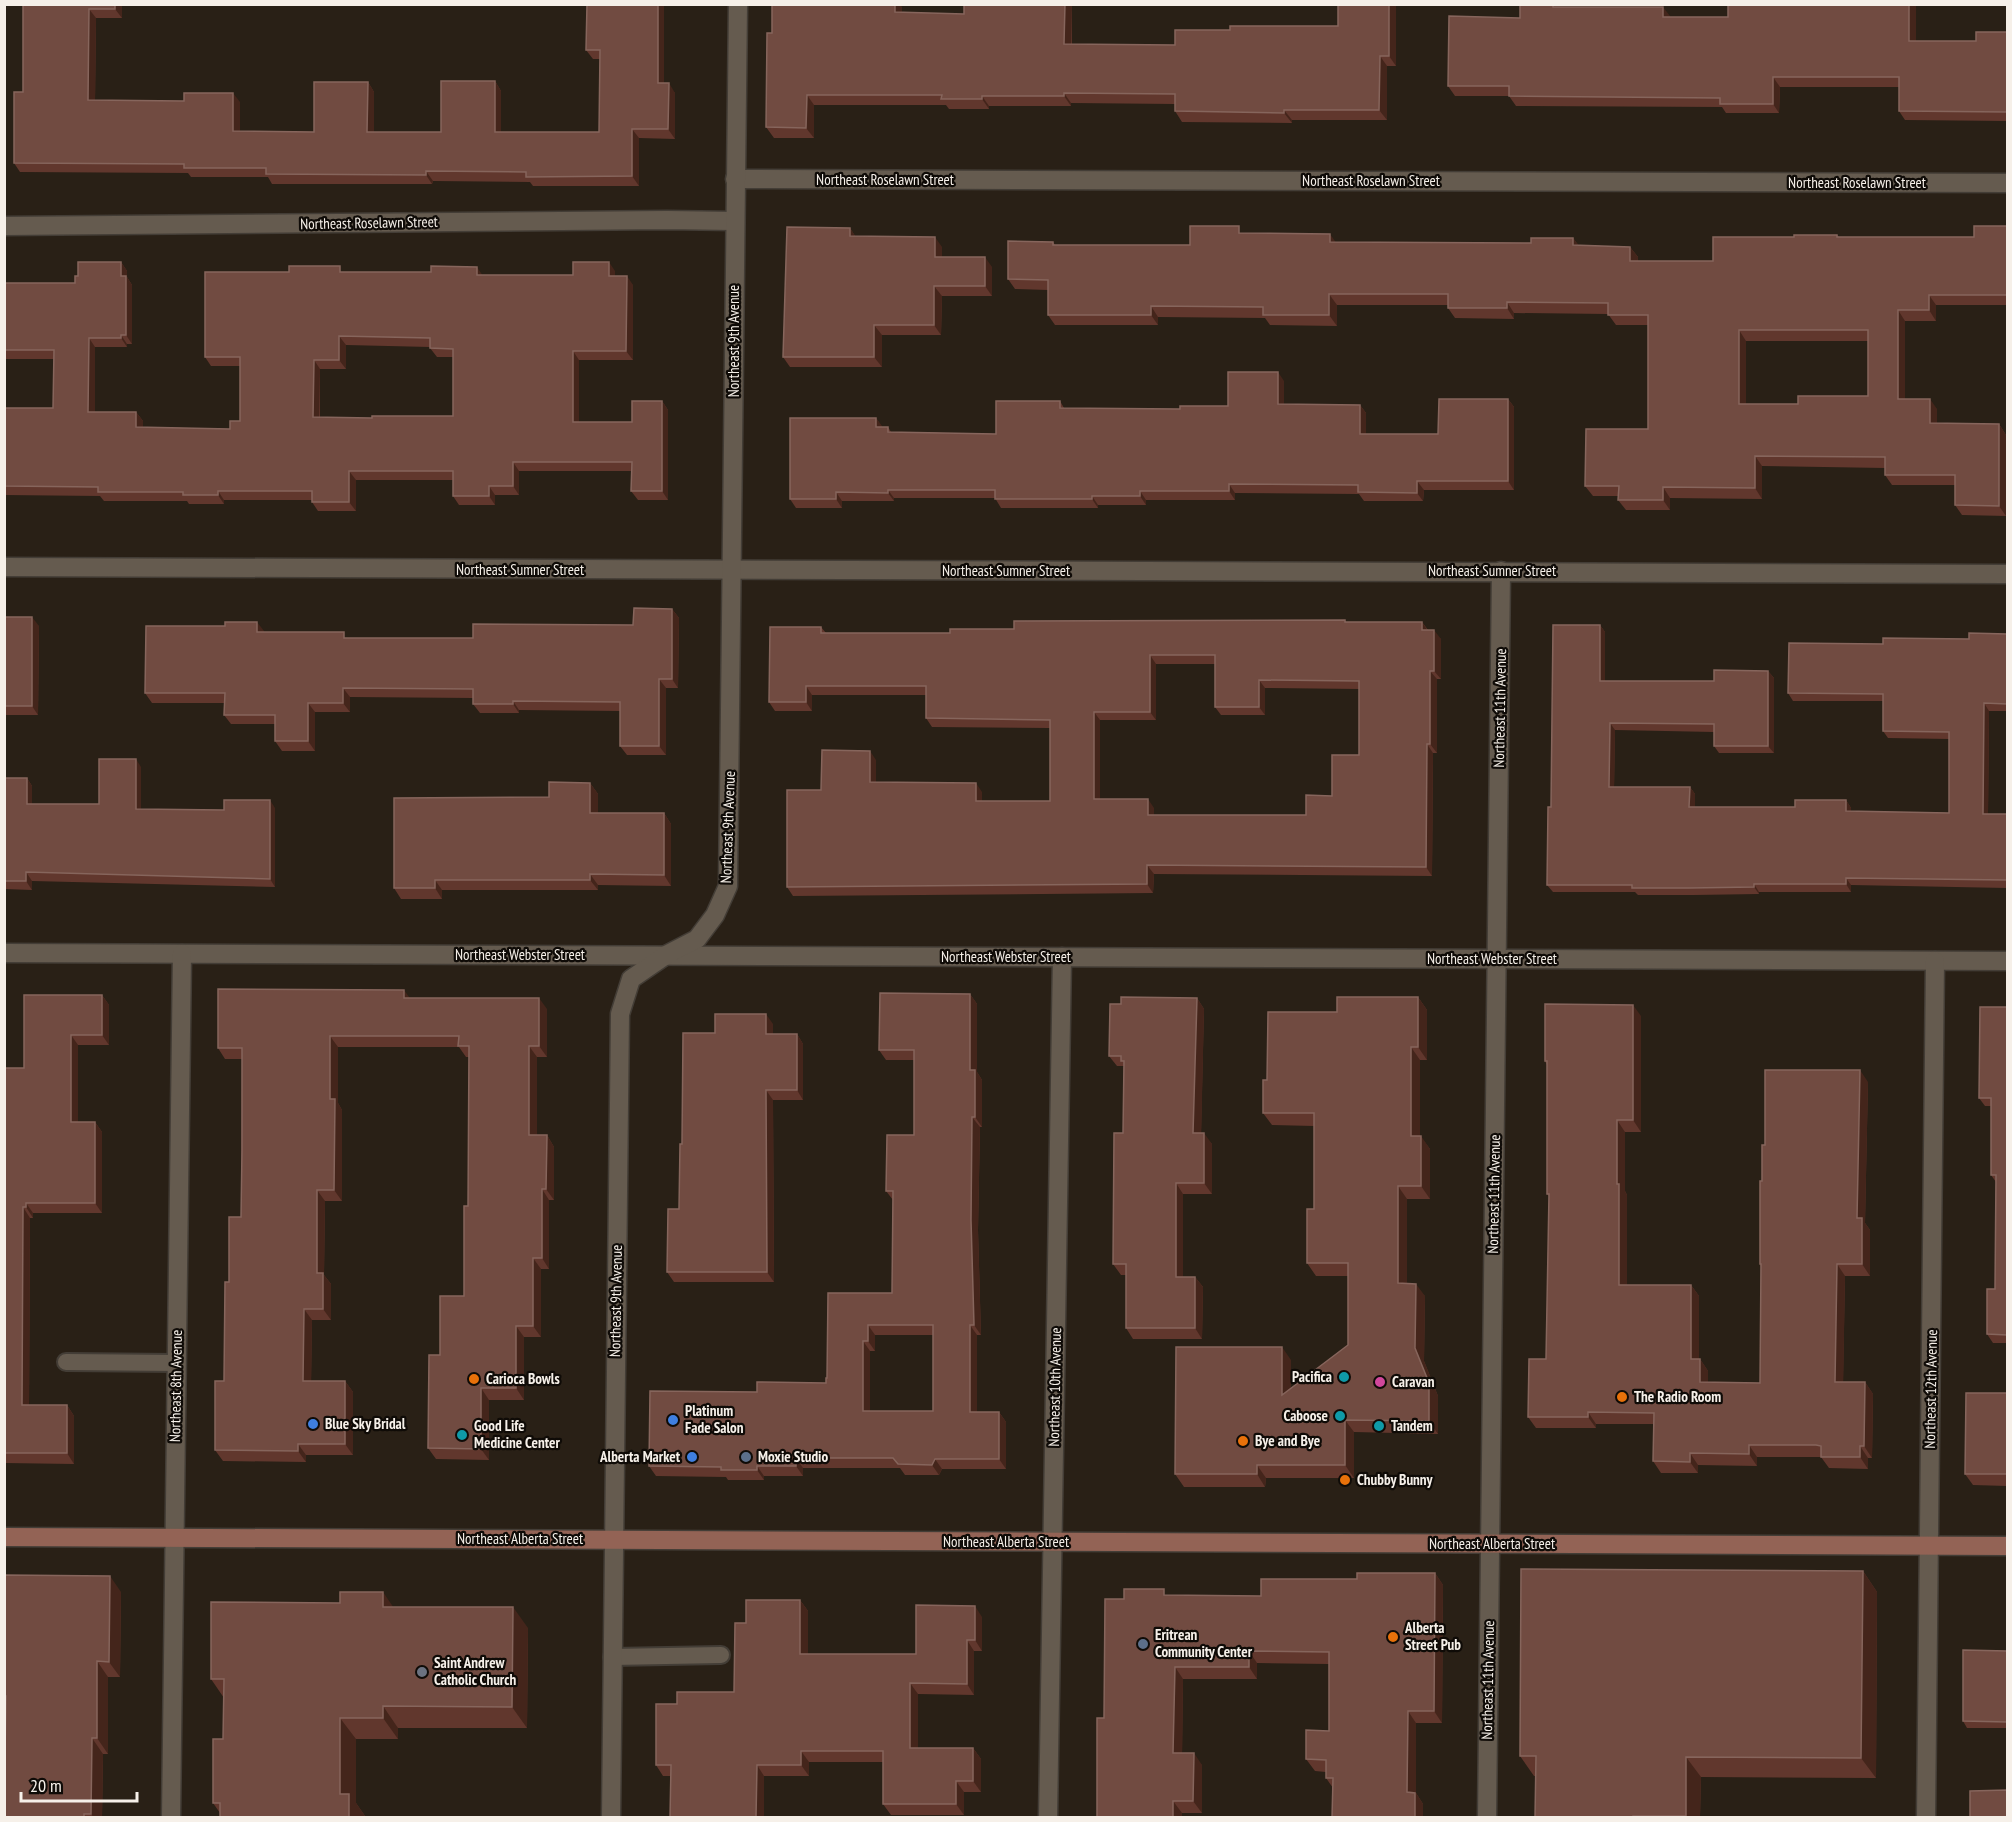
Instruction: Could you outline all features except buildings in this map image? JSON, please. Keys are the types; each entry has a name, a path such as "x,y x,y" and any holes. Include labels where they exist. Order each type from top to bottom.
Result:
{"street":[{"name":"Northeast 9th Avenue","path":"611,1818 620,1014 631,979 666,955 697,939 715,915 728,886 738,4"},
{"name":"Northeast Roselawn Street","path":"735,179 2007,183"},
{"name":"Northeast Roselawn Street","path":"4,226 734,221"},
{"name":"Northeast Sumner Street","path":"4,567 2007,574"},
{"name":"Northeast 11th Avenue","path":"1487,1818 1501,571"},
{"name":"Northeast Webster Street","path":"4,953 2007,961"},
{"name":"Northeast 8th Avenue","path":"171,1818 182,954"},
{"name":"Northeast 10th Avenue","path":"1048,1818 1062,957"},
{"name":"Northeast 12th Avenue","path":"1926,1818 1935,961"},
{"name":"Northeast Alberta Street","path":"4,1537 2007,1546"}],"lane":[{"path":"66,1362 176,1363"},
{"path":"612,1657 721,1655"}],"place":[{"name":"Pacifica","path":"1344,1377"},
{"name":"Carioca Bowls","path":"474,1379"},
{"name":"Caravan","path":"1380,1382"},
{"name":"The Radio Room","path":"1622,1397"},
{"name":"Caboose","path":"1340,1416"},
{"name":"Platinum Fade Salon","path":"673,1420"},
{"name":"Blue Sky Bridal","path":"313,1424"},
{"name":"Tandem","path":"1379,1426"},
{"name":"Good Life Medicine Center","path":"462,1435"},
{"name":"Bye and Bye","path":"1243,1441"},
{"name":"Alberta Market","path":"692,1457"},
{"name":"Moxie Studio","path":"746,1457"},
{"name":"Chubby Bunny","path":"1345,1480"},
{"name":"Alberta Street Pub","path":"1393,1637"},
{"name":"Eritrean Community Center","path":"1143,1644"},
{"name":"Saint Andrew Catholic Church","path":"422,1672"}]}
